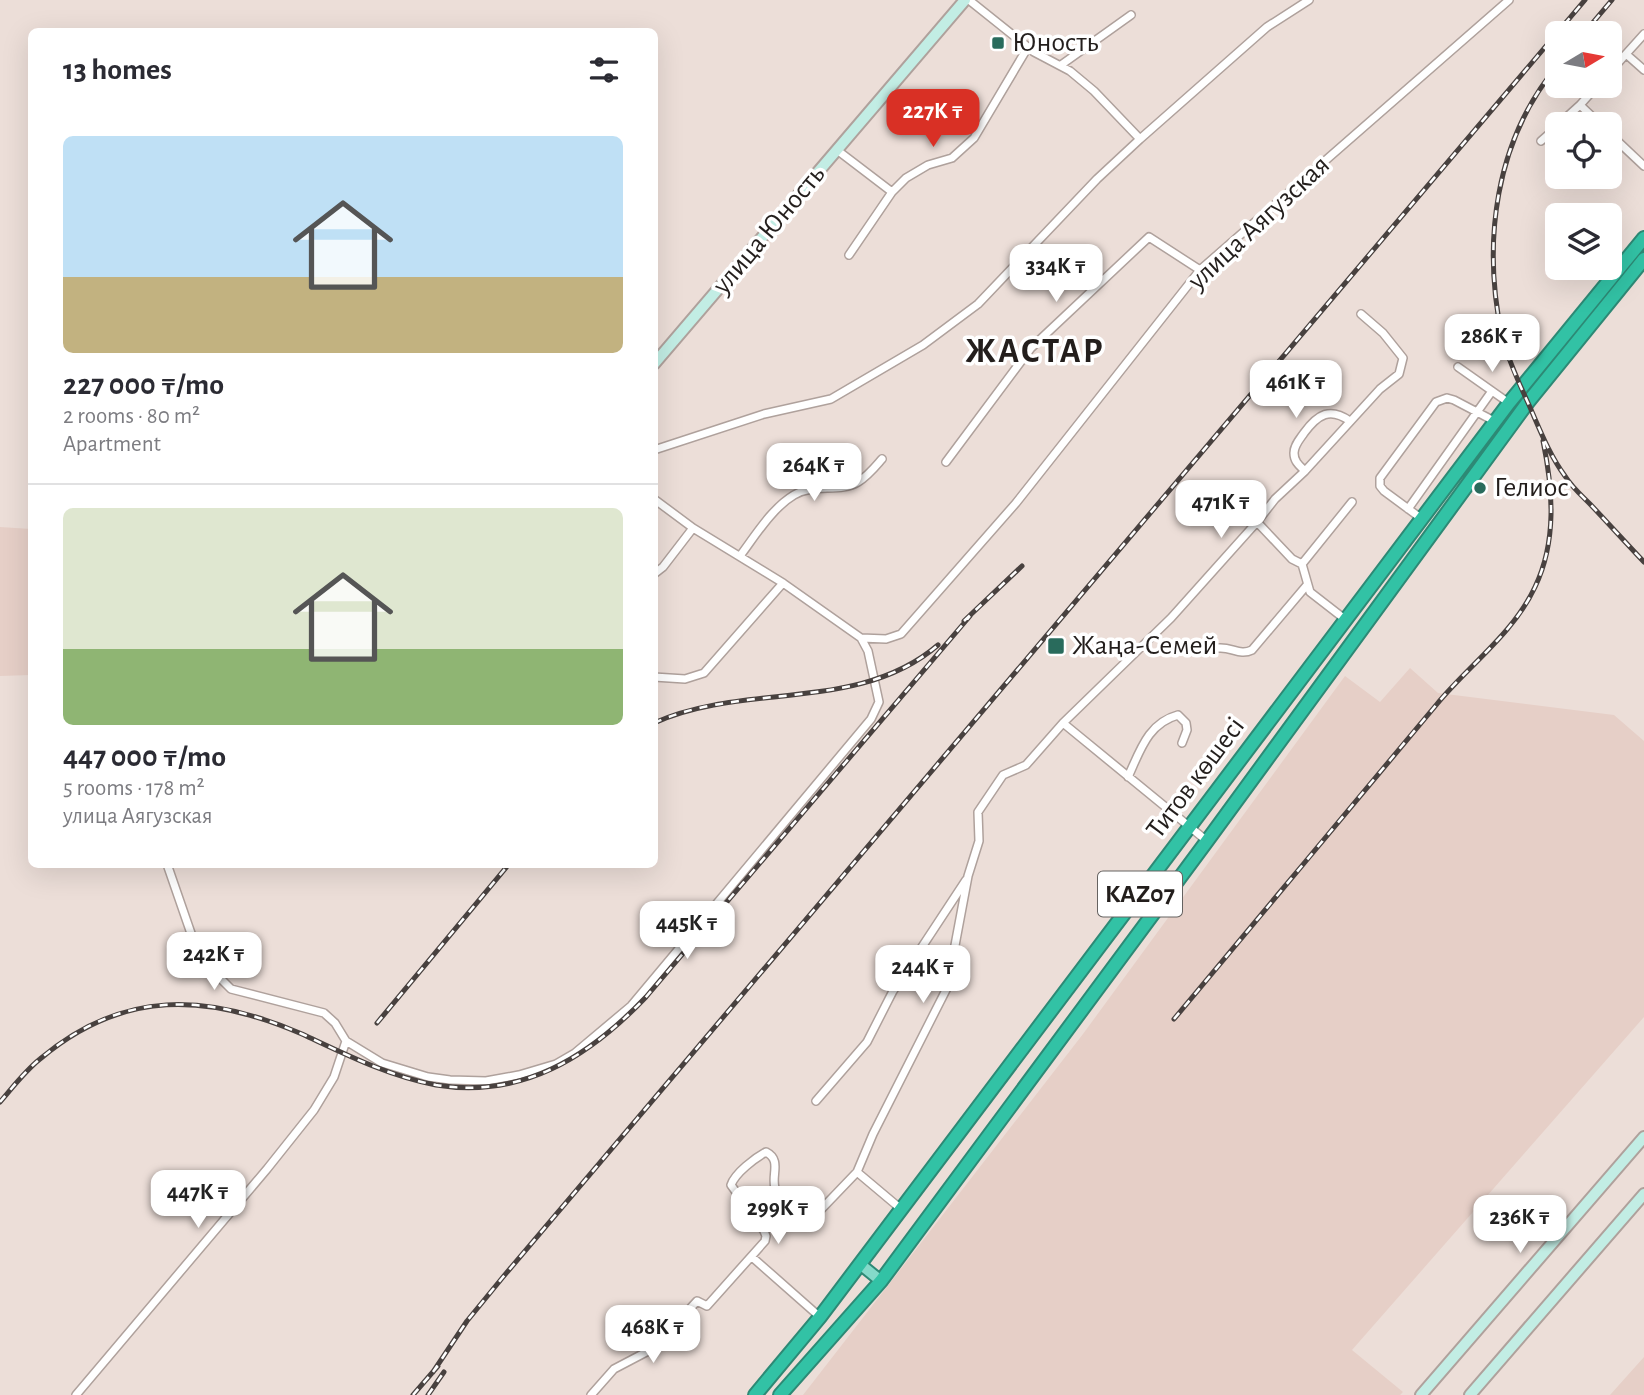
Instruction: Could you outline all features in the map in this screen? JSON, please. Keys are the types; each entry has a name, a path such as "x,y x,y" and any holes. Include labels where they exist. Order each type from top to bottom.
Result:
{"highway":[{"name":"Титов көшесі","path":"755,1395 820,1317 1509,403 1644,238"},
{"name":"Титов көшесі","path":"780,1395 881,1281 1528,402 1644,259"}],"main road":[{"name":"улица Юность","path":"658,359 967,0"},
{"path":"1469,457 1482,466"},
{"path":"1421,1395 1644,1137"},
{"path":"1470,1395 1644,1194"},
{"path":"860,1264 881,1281"}],"street":[{"path":"967,0 1027,47 1061,65 1094,91 1140,139"},
{"path":"658,449 764,414 831,399 923,345 978,304 1097,179 1140,139 1267,27 1309,0"},
{"name":"улица Аягузская","path":"861,638 886,639 901,634 1016,503 1200,270 1509,0"},
{"path":"1061,65 1131,15"},
{"path":"1622,58 1644,34"},
{"path":"849,256 892,192 906,177 928,165 952,158 974,138 1027,47"},
{"path":"1626,54 1644,69"},
{"path":"1573,112 1587,98"},
{"path":"1580,106 1587,112"},
{"path":"1541,141 1545,137"},
{"path":"1622,145 1644,166"},
{"path":"837,150 892,192"},
{"path":"946,462 1031,348 1149,237 1200,270"},
{"path":"591,1395 614,1369 654,1348 697,1301 707,1306 765,1241 766,1236 731,1181 761,1155 766,1152 771,1154 776,1162 775,1189 799,1221 804,1223 809,1222 857,1172 947,988 968,876 979,841 978,812 1003,775 1026,765 1062,723 1171,618 1275,499 1306,471 1380,389 1399,374 1403,358 1383,333 1361,314"},
{"path":"1458,367 1509,403"},
{"path":"1408,509 1492,391"},
{"path":"1422,519 1384,491 1380,486 1380,478 1436,402 1447,398 1496,422"},
{"path":"1306,471 1296,462 1294,454 1295,446 1309,426 1322,414 1340,414 1350,421"},
{"path":"740,556 781,506 795,494 823,487 849,485 868,474 882,459"},
{"path":"168,868 194,942 209,967 231,989 324,1013 335,1023 346,1041 382,1063 428,1077 486,1081 556,1064 575,1053 631,1006 872,719 879,702 868,650 861,638 783,583 693,528 658,502"},
{"path":"1301,564 1352,502"},
{"path":"1257,522 1292,559 1301,564 1310,592 1346,620"},
{"path":"658,569 693,528"},
{"path":"658,677 685,679 704,673 783,583"},
{"path":"1219,648 1228,647 1246,653 1252,650 1307,584"},
{"path":"1128,777 1148,735 1170,717 1178,715 1186,723 1187,730 1182,743"},
{"path":"1062,723 1207,841"},
{"path":"816,1101 867,1042 893,991 968,876"},
{"path":"76,1395 314,1110 334,1077 346,1041"},
{"path":"857,1172 901,1209"},
{"path":"752,1257 820,1317"}],"shaded area":[{"path":"0,527 28,529 28,675 0,676"},
{"path":"1410,668 1438,693 1614,715 1644,741 1644,1017 1352,1350 1403,1392 1400,1395 803,1395 1083,1034 1345,676 1380,702"},
{"path":"1644,1357 1644,1395 1610,1395"}],"railway":[{"path":"433,1372 467,1321 503,1277 1585,0"},
{"path":"1594,21 1612,0"},
{"path":"1545,83 1520,126 1507,159 1499,193 1493,265 1502,336 1518,380 1559,468 1573,487 1644,562"},
{"path":"1174,1019 1437,704 1503,634 1526,604 1542,569 1550,533 1551,496 1543,441"},
{"path":"964,621 1022,566"},
{"path":"0,1102 35,1064 71,1036 103,1020 134,1010 167,1005 199,1005 267,1020 384,1070 436,1085 467,1088 497,1086 552,1069 601,1038 646,997 970,616"},
{"path":"658,722 725,703 837,689 873,680 907,666 938,645"},
{"path":"377,1023 506,868"},
{"path":"413,1395 438,1366"},
{"path":"428,1395 444,1372"}],"place":[{"name":"Юность","path":"998,43"},
{"name":"Гелиос","path":"1480,488"},
{"name":"Жаңа-Семей","path":"1056,646"}],"district":[{"name":"ЖАСТАР","path":"1035,351"}]}
